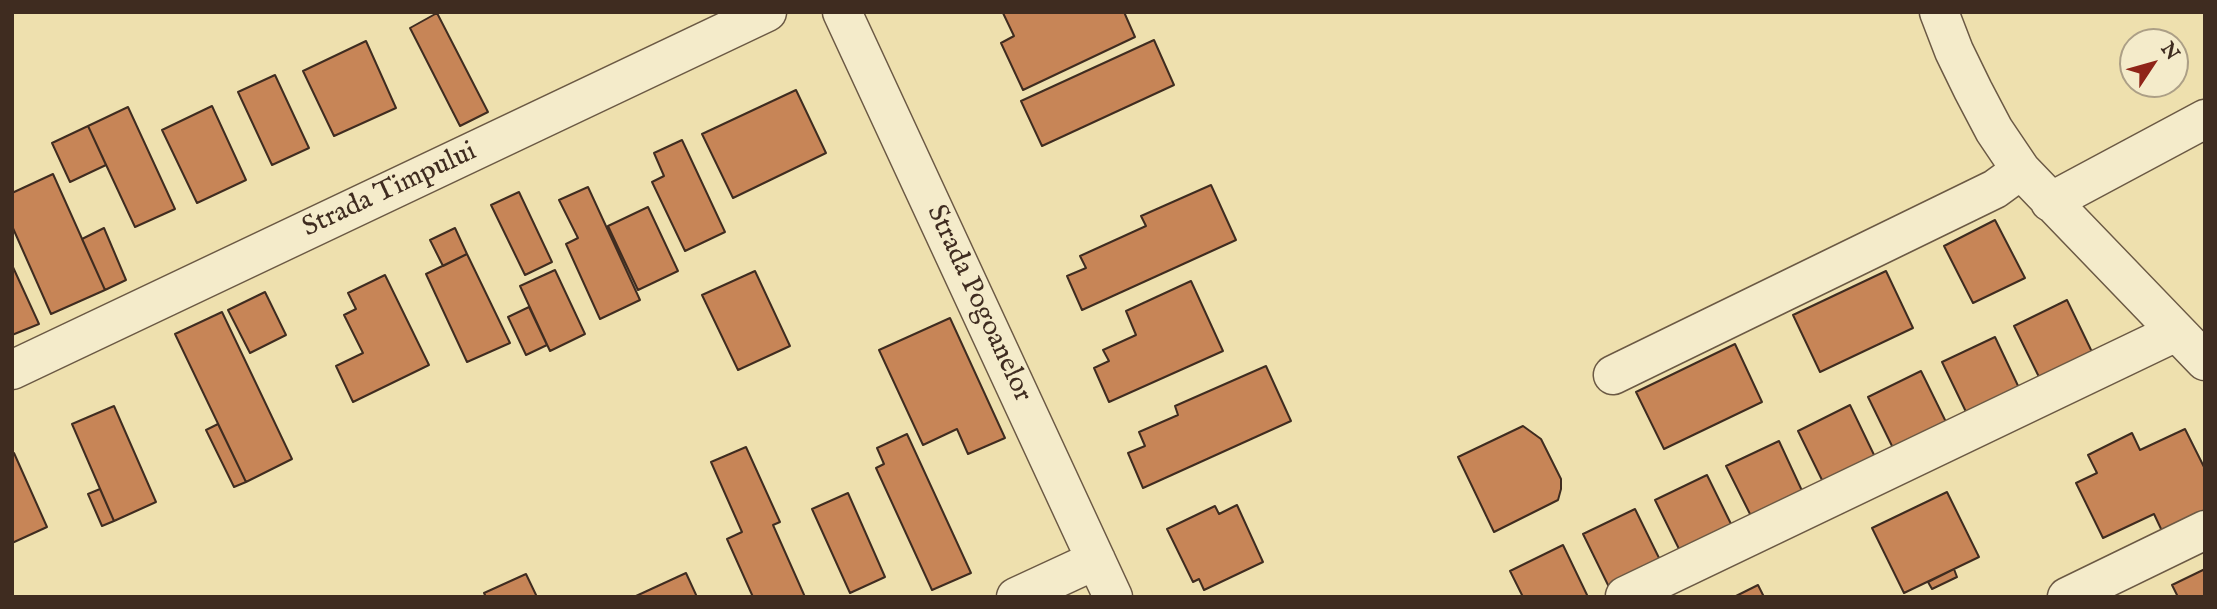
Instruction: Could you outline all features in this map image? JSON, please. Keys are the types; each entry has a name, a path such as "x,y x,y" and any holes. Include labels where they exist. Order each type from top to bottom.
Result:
{"street":[{"name":"Strada Timpului","path":"12,370 767,12"},
{"name":"Strada Pogoanelor","path":"842,12 1113,597"},
{"path":"1939,12 1973,90 1994,130 2021,170 2205,361"},
{"path":"2050,202 2205,119"},
{"path":"1614,375 1995,189 2021,170"},
{"path":"1625,596 2176,332"},
{"path":"2067,597 2205,530"},
{"path":"1016,597 1096,560"}],"building":[{"path":"1124,12 1135,37 1023,90 1001,43 1014,36 1003,13"},
{"path":"437,13 488,112 460,126 410,28"},
{"path":"1154,40 1174,85 1042,146 1021,101"},
{"path":"366,41 396,108 334,136 303,71"},
{"path":"275,75 309,148 272,165 238,92"},
{"path":"796,90 826,153 733,198 702,134"},
{"path":"212,106 246,180 197,203 162,130"},
{"path":"128,107 175,209 135,227 88,126"},
{"path":"88,126 106,165 70,182 52,143"},
{"path":"682,140 725,232 685,251 652,182 664,176 654,153"},
{"path":"53,174 105,290 51,314 12,226 12,193"},
{"path":"1211,185 1236,240 1082,310 1067,276 1086,268 1080,256 1146,226 1141,216"},
{"path":"588,187 640,300 600,319 566,244 578,238 559,200"},
{"path":"519,192 552,262 525,275 491,205"},
{"path":"648,207 678,271 638,290 608,226"},
{"path":"1995,220 2025,278 1973,303 1944,246"},
{"path":"104,228 126,280 105,290 82,239"},
{"path":"455,228 467,254 443,266 430,240"},
{"path":"467,254 510,343 467,362 426,274"},
{"path":"12,265 39,324 12,335"},
{"path":"555,270 585,334 550,351 520,286"},
{"path":"755,271 790,346 738,370 702,295"},
{"path":"1886,271 1913,328 1820,372 1793,315"},
{"path":"385,275 429,365 353,402 336,366 363,353 344,315 356,309 348,293"},
{"path":"1191,281 1223,351 1109,402 1094,368 1109,361 1103,350 1136,335 1126,311"},
{"path":"265,292 286,335 250,353 228,310"},
{"path":"2067,300 2093,354 2040,379 2014,326"},
{"path":"529,307 547,345 526,355 508,317"},
{"path":"222,312 292,459 246,482 175,334"},
{"path":"950,318 1005,438 968,454 957,429 923,445 879,350"},
{"path":"1995,337 2020,390 1968,416 1942,362"},
{"path":"1735,344 1762,402 1664,449 1636,392"},
{"path":"1266,366 1291,421 1143,488 1128,453 1145,446 1139,432 1178,415 1175,406"},
{"path":"1921,371 1947,424 1894,450 1868,397"},
{"path":"1850,405 1876,459 1824,484 1798,431"},
{"path":"114,406 156,502 114,521 72,424"},
{"path":"218,424 246,482 234,487 206,430"},
{"path":"1523,426 1541,439 1561,479 1558,500 1494,532 1458,457"},
{"path":"2185,429 2205,469 2205,511 2162,531 2154,514 2103,538 2076,483 2097,473 2088,455 2132,433 2140,450"},
{"path":"907,434 971,573 932,590 876,468 884,464 877,448"},
{"path":"1779,441 1804,495 1753,520 1726,466"},
{"path":"746,447 780,522 773,525 805,597 753,597 727,539 742,532 711,462"},
{"path":"12,453 47,527 12,543"},
{"path":"1707,475 1733,528 1681,553 1655,500"},
{"path":"100,489 114,521 102,526 88,494"},
{"path":"1947,492 1979,557 1904,593 1872,528"},
{"path":"848,493 885,577 850,593 812,509"},
{"path":"1237,505 1263,562 1204,590 1199,579 1193,582 1167,529 1215,506 1219,514"},
{"path":"1635,509 1661,562 1609,587 1583,534"},
{"path":"1563,545 1588,597 1523,597 1510,571"},
{"path":"1954,569 1957,577 1932,589 1928,582"},
{"path":"2205,569 2205,597 2178,597 2172,585"},
{"path":"686,573 697,597 636,596"},
{"path":"526,574 537,597 486,597 484,593"},
{"path":"1758,585 1764,597 1734,597"}]}
